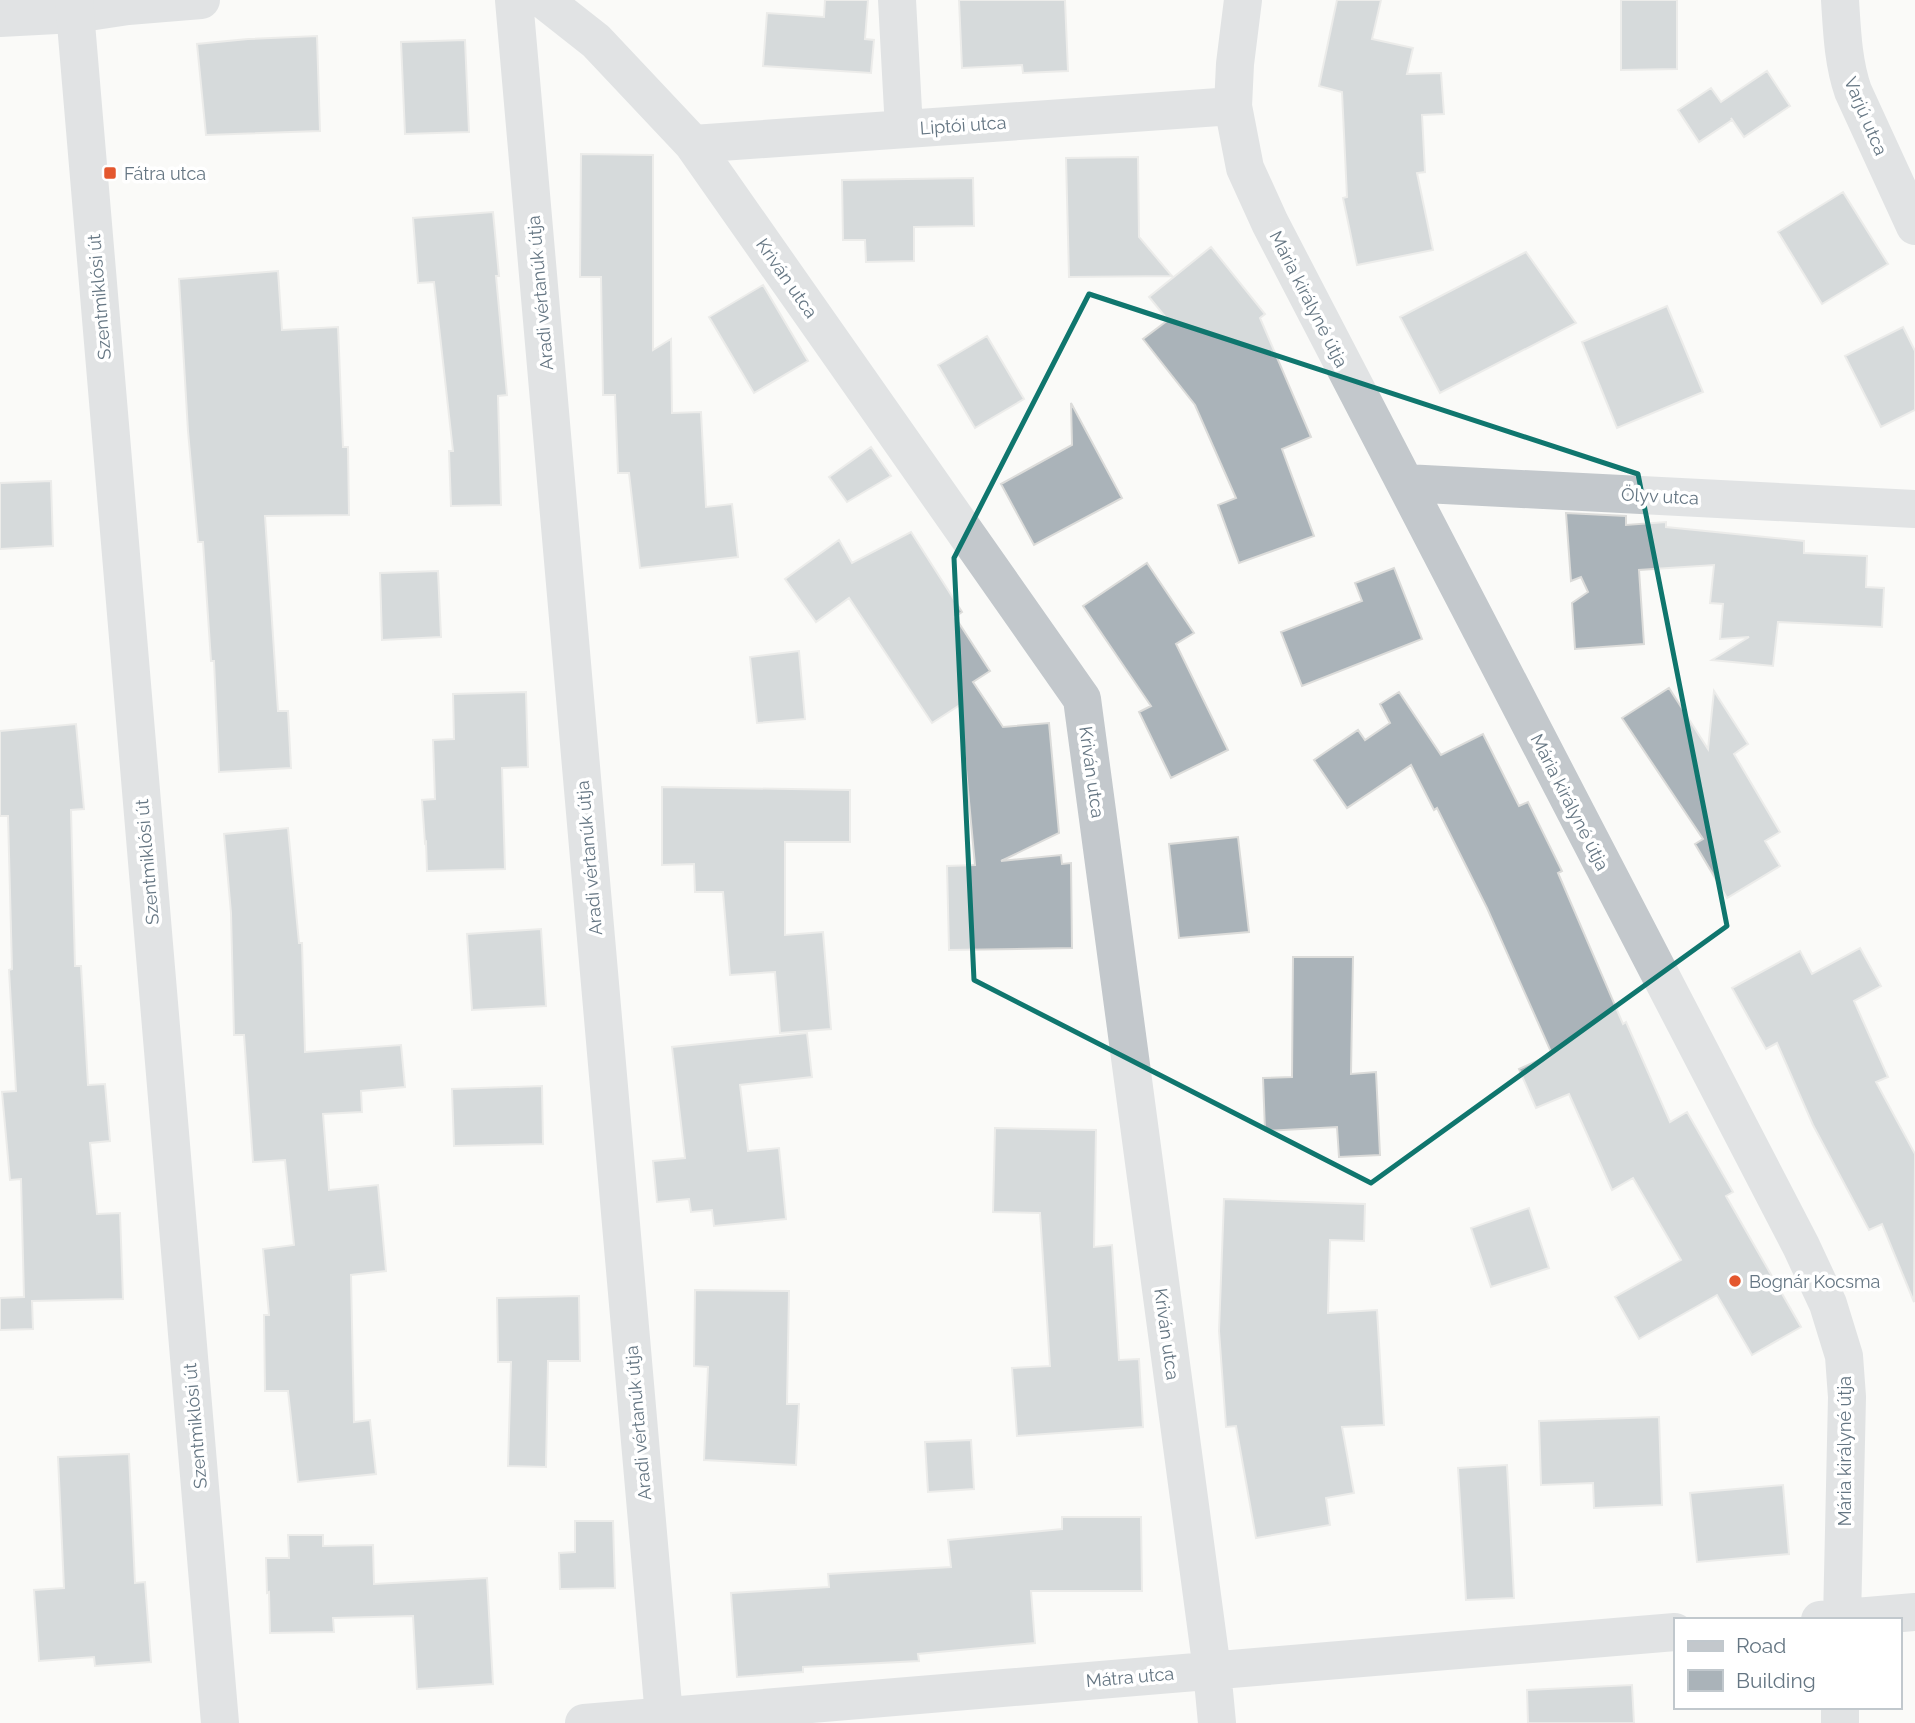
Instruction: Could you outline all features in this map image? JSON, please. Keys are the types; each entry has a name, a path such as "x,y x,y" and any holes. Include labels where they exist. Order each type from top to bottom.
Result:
{"street":[{"path":"0,18 74,7 201,0"},
{"name":"Aradi vértanúk útja","path":"514,0 664,1716"},
{"name":"Kriván utca","path":"544,0 596,41 693,144 1082,699 1217,1723"},
{"path":"897,0 904,129"},
{"name":"Mária királyné útja","path":"1243,0 1233,106 1245,168 1270,223 1801,1246 1828,1304 1844,1356 1847,1397 1834,1618"},
{"name":"Varjú utca","path":"1840,0 1843,43 1853,91 1915,226"},
{"name":"Szentmiklósi út","path":"74,7 220,1723"},
{"name":"Liptói utca","path":"693,144 1233,106"},
{"name":"Ölyv utca","path":"1405,483 1915,509"},
{"path":"1846,1618 1915,1612"},
{"name":"Mátra utca","path":"584,1723 1674,1632"}],"highlighted area":[{"path":"1089,294 1638,474 1727,926 1371,1183 974,980 954,558"}],"building":[{"path":"825,0 868,0 865,39 874,40 871,73 763,66 767,13 824,17"},
{"path":"959,0 1065,0 1068,71 1023,73 1022,65 962,68"},
{"path":"1337,0 1381,0 1372,39 1413,48 1407,74 1441,73 1444,114 1422,115 1425,172 1417,173 1433,250 1357,265 1343,198 1347,197 1342,92 1319,86"},
{"path":"1621,0 1677,0 1677,69 1621,70"},
{"path":"317,36 320,131 206,135 197,44"},
{"path":"465,40 469,132 405,134 401,42"},
{"path":"1767,71 1790,106 1744,137 1731,118 1732,120 1699,142 1678,110 1711,88 1721,102"},
{"path":"581,154 653,155 653,350 671,339 672,413 701,412 706,507 732,504 738,557 640,568 629,473 618,473 615,395 603,395 601,277 580,277"},
{"path":"1138,157 1139,237 1172,276 1069,277 1066,158"},
{"path":"973,178 974,226 914,227 914,261 866,262 865,240 843,240 842,180"},
{"path":"1843,192 1888,264 1822,304 1778,232"},
{"path":"493,212 507,395 498,396 501,505 451,506 449,451 453,451 434,282 418,283 413,218"},
{"path":"1211,247 1265,314 1260,318 1311,437 1282,449 1314,536 1239,563 1218,505 1236,498 1195,405 1143,339 1168,320 1149,297"},
{"path":"1526,252 1576,323 1440,393 1400,317"},
{"path":"278,271 282,330 338,327 343,447 348,447 349,515 265,516 278,711 288,711 291,768 219,772 214,661 211,661 203,542 198,542 179,279"},
{"path":"763,285 808,361 754,393 709,317"},
{"path":"1667,306 1703,392 1617,428 1582,342"},
{"path":"1903,327 1915,351 1915,410 1881,427 1845,356"},
{"path":"987,336 1024,399 975,428 938,365"},
{"path":"1071,403 1122,498 1034,545 1001,484 1072,445"},
{"path":"871,447 891,476 847,502 829,477"},
{"path":"51,481 53,546 0,549 0,483"},
{"path":"1566,513 1626,516 1626,525 1666,522 1666,527 1804,541 1804,553 1867,556 1866,587 1884,588 1882,627 1778,622 1773,666 1712,660 1749,637 1720,639 1723,604 1710,603 1714,565 1639,570 1644,644 1575,649 1572,603 1588,592 1581,577 1571,581"},
{"path":"911,532 962,612 955,617 990,671 973,682 1003,727 1049,723 1059,833 1001,861 1061,855 1062,864 1071,863 1072,948 949,950 947,866 975,865 960,705 932,723 849,598 816,622 785,579 839,540 852,563"},
{"path":"1147,563 1194,633 1176,644 1228,750 1171,778 1139,712 1151,706 1083,606"},
{"path":"1394,568 1422,639 1302,686 1281,632 1362,601 1355,583"},
{"path":"438,571 441,637 382,640 380,573"},
{"path":"799,651 805,719 757,723 750,657"},
{"path":"1669,688 1708,749 1714,691 1748,744 1734,754 1780,832 1765,841 1780,866 1727,898 1695,844 1703,839 1622,718"},
{"path":"526,692 528,767 502,768 505,869 427,871 422,800 435,799 433,740 454,739 453,694"},
{"path":"1399,692 1441,755 1483,734 1519,806 1528,802 1562,871 1558,873 1623,1024 1626,1022 1670,1122 1687,1112 1733,1192 1726,1196 1801,1327 1752,1355 1717,1295 1639,1339 1615,1297 1681,1260 1633,1178 1612,1190 1569,1094 1536,1108 1519,1069 1552,1054 1487,908 1437,808 1434,810 1411,765 1347,808 1314,760 1358,730 1365,740 1390,723 1380,704"},
{"path":"76,724 84,809 71,810 75,966 81,966 88,1085 105,1084 110,1141 90,1143 97,1214 120,1213 123,1299 32,1301 33,1329 0,1330 0,1298 24,1297 21,1179 10,1180 2,1092 16,1091 9,970 12,969 8,816 0,816 0,731"},
{"path":"662,787 850,790 850,842 785,842 785,935 823,932 831,1029 780,1033 775,972 730,975 723,892 695,892 694,864 662,865"},
{"path":"288,828 299,943 302,943 305,1052 401,1045 405,1087 361,1091 362,1112 323,1114 329,1190 378,1185 386,1271 351,1275 354,1422 370,1420 376,1474 298,1482 288,1391 265,1391 264,1315 269,1315 263,1249 294,1245 285,1160 253,1162 244,1035 234,1035 231,913 224,834"},
{"path":"1238,837 1249,932 1179,938 1169,844"},
{"path":"541,929 546,1006 472,1010 467,934"},
{"path":"1860,948 1881,986 1854,1001 1888,1077 1876,1082 1915,1154 1914,1302 1882,1224 1869,1230 1813,1125 1777,1043 1766,1049 1732,988 1800,951 1812,974"},
{"path":"1293,957 1353,957 1351,1074 1376,1072 1380,1155 1339,1157 1337,1127 1265,1131 1263,1078 1292,1077"},
{"path":"807,1033 812,1077 740,1085 748,1151 779,1148 786,1219 714,1226 712,1210 691,1212 689,1199 657,1202 653,1161 685,1158 672,1047"},
{"path":"542,1086 543,1144 454,1146 452,1089"},
{"path":"995,1128 1096,1130 1094,1247 1112,1245 1119,1360 1139,1359 1143,1427 1017,1436 1012,1368 1050,1366 1040,1213 993,1212"},
{"path":"1224,1199 1365,1204 1364,1241 1330,1240 1328,1313 1377,1310 1384,1425 1342,1427 1354,1493 1326,1498 1330,1525 1256,1538 1236,1426 1226,1427 1219,1331"},
{"path":"1529,1208 1549,1268 1491,1287 1471,1228"},
{"path":"695,1290 789,1291 787,1404 799,1404 796,1465 704,1460 708,1367 694,1366"},
{"path":"579,1296 580,1361 548,1361 546,1467 508,1466 511,1362 498,1362 497,1298"},
{"path":"1659,1417 1662,1505 1594,1508 1593,1483 1541,1485 1539,1421"},
{"path":"971,1440 974,1489 928,1492 925,1442"},
{"path":"129,1454 135,1583 145,1582 151,1662 95,1666 94,1657 39,1661 34,1590 64,1588 58,1457"},
{"path":"1507,1465 1514,1598 1466,1600 1458,1468"},
{"path":"1783,1485 1789,1554 1697,1562 1690,1493"},
{"path":"1062,1517 1141,1517 1142,1591 1031,1591 1035,1643 918,1654 919,1661 803,1667 803,1672 737,1677 731,1593 829,1587 828,1574 951,1567 948,1540 1062,1529"},
{"path":"575,1521 613,1521 615,1588 560,1589 559,1553 575,1552"},
{"path":"288,1535 323,1535 323,1546 373,1545 374,1584 487,1578 493,1684 417,1689 413,1616 333,1618 334,1632 270,1633 266,1558 289,1558"},
{"path":"1632,1685 1634,1723 1528,1723 1527,1690"}],"place":[{"name":"Fátra utca","path":"110,173"},
{"name":"Bognár Kocsma","path":"1735,1281"}]}
